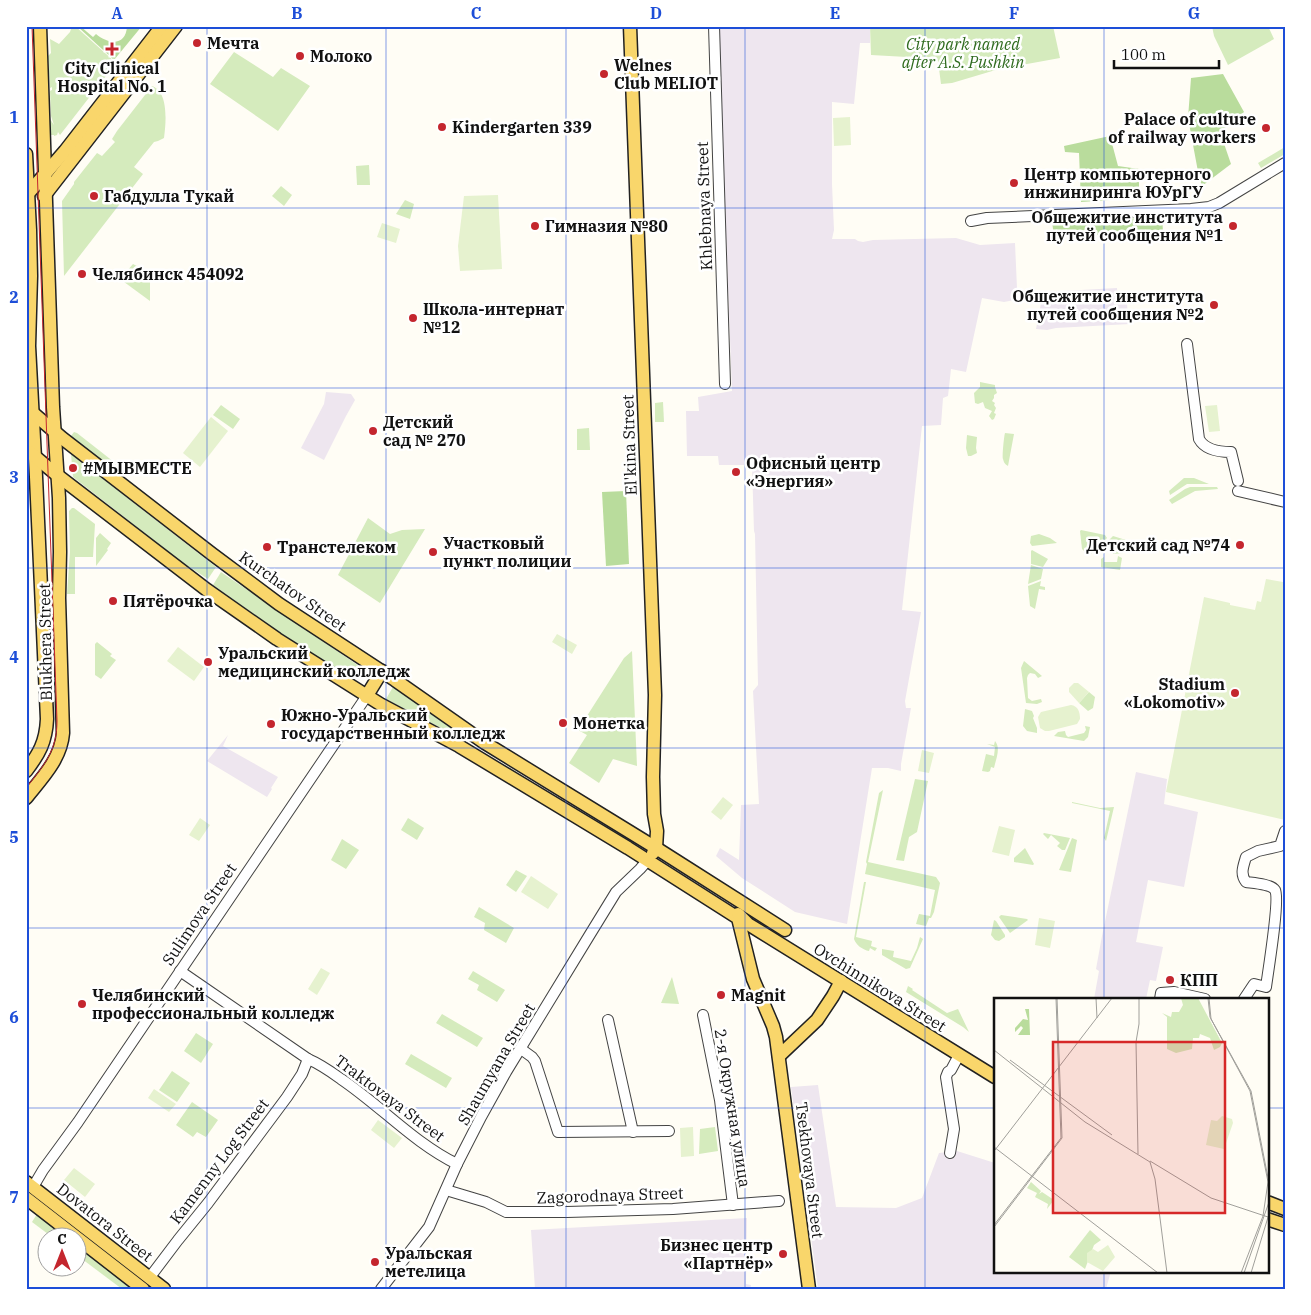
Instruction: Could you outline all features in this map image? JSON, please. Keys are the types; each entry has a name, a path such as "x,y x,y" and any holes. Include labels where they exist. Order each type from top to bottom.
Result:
{"main road":[{"name":"Blukhera Street","path":"26,798 53,764 63,737 59,598 60,552 40,26"},
{"path":"27,195 45,175 162,26"},
{"path":"28,214 46,194 176,26"},
{"name":"El'kina Street","path":"630,26 655,695 653,777 654,814 657,831 656,848"},
{"name":"Blukhera Street","path":"26,154 31,276 29,346 31,453 47,720 43,743 36,758 26,771"},
{"name":"Kurchatov Street","path":"30,410 55,433 279,604 382,671 485,743 656,848"},
{"path":"31,453 57,475 277,640 366,696 459,746 647,861 656,848 785,930"},
{"path":"366,696 382,671"},
{"name":"Ovchinnikova Street","path":"647,861 994,1076"},
{"path":"706,880 743,921"},
{"name":"Tsekhovaya Street","path":"743,921 753,979 773,1026 779,1056 809,1289"},
{"path":"779,1056 818,1020 840,981"},
{"name":"Sulimova Street","path":"27,1199 30,1184"},
{"name":"Dovatora Street","path":"30,1184 146,1283"},
{"name":"Dovatora Street","path":"27,1199 146,1283 164,1289"},
{"path":"1268,1202 1285,1209"},
{"path":"1268,1219 1285,1225"}],"street":[{"name":"Khlebnaya Street","path":"714,26 726,384"},
{"path":"971,221 987,218 1210,207 1285,164"},
{"path":"1186,344 1199,439 1202,445 1208,448 1220,452 1231,452 1239,486"},
{"path":"1239,486 1285,495"},
{"path":"1239,486 1285,502"},
{"name":"Sulimova Street","path":"30,1184 43,1170 78,1122 366,696"},
{"path":"1245,998 1254,984 1266,987 1277,895 1274,888 1270,886 1246,882 1242,877 1242,872 1246,857 1258,851 1280,846 1285,831"},
{"name":"Shaumyana Street","path":"381,1289 425,1233 481,1117 520,1049 616,892 647,861"},
{"name":"Traktovaya Street","path":"180,971 308,1059 324,1067 427,1147 457,1164"},
{"path":"1161,996 1174,992 1201,998"},
{"name":"2-я Окружная улица","path":"703,1015 720,1100 733,1205"},
{"path":"608,1020 633,1132"},
{"path":"520,1049 532,1057 535,1062 558,1132 669,1131"},
{"path":"950,1153 954,1129 946,1077 959,1055"},
{"name":"Kamenny Log Street","path":"146,1283 287,1097 302,1074 308,1059"},
{"name":"Zagorodnaya Street","path":"446,1190 486,1202 506,1212 673,1209 779,1202"}],"shaded area":[{"path":"718,26 870,26 870,43 860,43 854,104 832,102 834,230 832,239 855,239 863,242 873,240 956,238 980,245 1015,243 1019,299 1004,302 982,298 966,372 951,369 948,396 943,398 941,425 922,426 902,610 921,612 905,701 906,708 911,708 901,771 888,768 872,768 847,924 795,912 742,878 716,856 720,848 739,860 741,805 759,804 753,691 758,685 752,465 719,465 718,456 687,456 686,411 699,411 698,397 732,391"},
{"path":"1117,288 1118,303 1127,303 1130,324 1047,330 1036,329 1045,292"},
{"path":"326,392 351,394 355,400 324,460 301,448 324,404"},
{"path":"228,735 223,746 278,777 267,797 207,761"},
{"path":"1136,772 1167,779 1164,804 1198,812 1184,887 1148,880 1136,942 1163,947 1156,981 1150,980 1146,998 1094,998 1099,971 1096,969"},
{"path":"818,1085 836,1207 896,1208 922,1198 939,1153 957,1151 994,1163 994,1272 1111,1272 1106,1289 818,1289 791,1087"},
{"path":"747,1218 746,1284 751,1285 750,1289 535,1289 531,1230"}],"green space":[{"path":"72,26 75,26 115,62 60,135 58,132 54,136 50,135 50,119 54,125 51,116 50,91 52,87 50,88 48,56 51,53 50,39 59,44 70,32"},
{"path":"77,26 80,26 93,37 96,34 106,40 116,42 123,38 127,26 142,26 114,60"},
{"name":"City park named after A.S. Pushkin","path":"870,26 1053,26 1060,58 999,69 952,83 941,84 938,61 910,64 907,57 871,55"},
{"path":"1212,26 1268,26 1274,39 1228,65 1214,36"},
{"path":"234,52 273,77 281,68 310,86 278,131 210,84"},
{"path":"1223,74 1244,112 1220,132 1231,164 1202,186 1188,118 1191,78"},
{"path":"152,86 157,89 164,101 166,117 164,138 154,142 134,167 143,174 64,276 62,201 97,153 102,156 115,142 112,139 117,131"},
{"path":"850,117 851,145 834,146 833,118"},
{"path":"1110,136 1118,166 1139,169 1139,198 1081,202 1079,153 1065,152 1064,146"},
{"path":"1285,147 1285,154 1261,168 1258,163"},
{"path":"369,165 370,185 357,185 356,166"},
{"path":"281,186 292,195 284,206 272,196"},
{"path":"498,195 502,269 460,271 458,246 464,196"},
{"path":"405,200 414,204 410,219 396,214"},
{"path":"1162,216 1163,232 1054,237 1052,221"},
{"path":"382,223 400,229 396,243 377,237"},
{"path":"133,264 150,273 150,301 120,279"},
{"path":"980,382 995,385 997,393 992,401 995,403 994,413 996,414 992,420 989,416 992,411 985,408 983,402 975,403 974,393 980,387"},
{"path":"663,402 664,422 655,422 655,403"},
{"path":"221,405 240,419 233,429 213,415"},
{"path":"1217,405 1220,431 1209,432 1205,406"},
{"path":"211,417 228,431 200,467 183,453"},
{"path":"589,428 590,450 577,450 577,429"},
{"path":"74,432 128,473 126,472 122,476 71,436"},
{"path":"1005,433 1014,434 1008,466 1004,462 1003,457"},
{"path":"967,435 977,437 977,453 971,456 968,456 966,448"},
{"path":"71,454 216,567 208,579 183,563 73,477"},
{"path":"1184,478 1194,478 1209,484 1187,484 1170,495 1169,491"},
{"path":"1190,487 1217,487 1218,489 1195,491 1172,504 1169,500"},
{"path":"626,491 629,564 606,566 602,492"},
{"path":"72,508 95,524 93,557 75,557 75,594 67,594 70,552 69,511"},
{"path":"368,518 390,534 402,530 425,529 380,603 338,575"},
{"path":"1081,530 1105,535 1107,538 1091,554 1082,549"},
{"path":"100,533 111,543 96,566 96,538"},
{"path":"1039,534 1057,543 1032,546 1030,543 1031,536"},
{"path":"1113,536 1126,540 1123,553 1113,554 1113,547 1108,541"},
{"path":"1032,550 1048,559 1043,567 1031,564"},
{"path":"1118,556 1122,558 1120,570 1101,567 1101,559 1104,557 1104,562 1117,562"},
{"path":"1031,565 1043,569 1041,579 1028,584"},
{"path":"221,572 359,666 351,678 290,640 213,585"},
{"name":"Stadium «Lokomotiv»","path":"1285,578 1285,820 1166,792 1204,597 1255,610 1257,601 1261,602 1266,579 1283,582"},
{"path":"1041,581 1040,586 1045,587 1045,590 1039,589 1035,609 1030,606 1028,586"},
{"path":"557,634 577,645 572,654 552,642"},
{"path":"97,642 112,654 110,656 116,660 101,679 95,675 95,644"},
{"path":"178,647 204,667 194,681 167,661"},
{"path":"632,651 637,766 613,759 599,783 569,763 587,735 578,730 624,658"},
{"path":"1024,661 1042,676 1038,678 1035,674 1030,673 1027,678 1028,698 1032,701 1041,699 1042,702 1037,704 1026,703 1021,668"},
{"path":"1074,683 1078,683 1089,692 1079,703 1069,692 1069,688"},
{"path":"393,687 458,733 456,736 386,699"},
{"path":"1089,692 1095,697 1093,708 1088,711 1079,703"},
{"path":"1071,705 1077,708 1079,712 1080,719 1077,724 1049,731 1040,728 1038,717 1041,712"},
{"path":"1025,709 1032,711 1037,733 1027,731 1023,726"},
{"path":"1085,726 1090,727 1088,737 1084,741 1054,736 1058,732 1065,731 1068,737 1084,733 1086,730"},
{"path":"995,741 998,750 994,768 991,767 988,772 982,771 986,754 994,756 995,747 987,744 994,745"},
{"path":"922,750 934,753 929,773 918,771"},
{"path":"915,779 928,781 917,832 909,837 904,861 896,860"},
{"path":"883,790 868,862 936,877 940,883 934,912 926,926 916,924 919,914 930,916 935,890 865,874 879,793"},
{"path":"723,797 733,805 721,820 711,812"},
{"path":"1072,802 1100,808 1114,807 1106,841 1104,838 1110,811"},
{"path":"200,818 210,825 199,841 189,835"},
{"path":"408,818 424,828 417,840 401,830"},
{"path":"999,826 1015,830 1009,856 992,852"},
{"path":"1044,833 1070,838 1065,850 1057,846 1060,843 1051,835 1048,839"},
{"path":"1072,838 1077,840 1071,872 1059,870"},
{"path":"342,839 359,850 346,869 331,860"},
{"path":"1025,848 1033,865 1014,862 1014,858"},
{"path":"516,870 527,876 516,892 506,885"},
{"path":"531,876 558,894 548,909 521,892"},
{"path":"864,882 866,882 856,937 872,941 871,946 877,948 875,951 870,948 869,951 862,948 854,939"},
{"path":"479,907 514,928 506,943 484,930 485,923 474,917"},
{"path":"1001,915 1028,920 1010,933 999,917"},
{"path":"1039,918 1055,921 1050,948 1035,945"},
{"path":"994,920 1005,935 999,941 995,940 991,935"},
{"path":"920,937 923,939 910,968 906,969 882,955 882,949 894,951 893,957 911,961"},
{"path":"321,968 330,973 317,995 308,989"},
{"path":"473,971 505,990 497,1002 477,990 479,985 468,979"},
{"path":"672,977 679,1004 661,1003"},
{"path":"908,986 947,1013 958,1009 969,1032 906,992"},
{"path":"442,1014 483,1038 477,1047 436,1023"},
{"path":"196,1033 213,1044 201,1063 184,1051"},
{"path":"411,1054 452,1078 446,1088 405,1064"},
{"path":"172,1071 190,1083 177,1102 159,1090"},
{"path":"154,1089 176,1104 169,1112 148,1098"},
{"path":"192,1102 218,1120 206,1137 197,1132 193,1137 176,1125"},
{"path":"378,1120 402,1138 394,1148 371,1130"},
{"path":"693,1127 694,1156 681,1157 680,1128"},
{"path":"715,1127 718,1151 699,1154 700,1129"},
{"path":"74,1168 95,1184 85,1197 64,1180"},
{"path":"37,1214 55,1228 40,1228 32,1222"},
{"path":"88,1254 131,1289 122,1289 88,1264"}],"tram line":[{"path":"26,788 44,765 52,749 55,741 57,721 32,26"}],"place":[{"name":"Мечта","path":"197,43"},
{"name":"City Clinical Hospital No. 1","path":"112,49"},
{"name":"Молоко","path":"300,56"},
{"name":"Welnes Club MELIOT","path":"604,74"},
{"name":"Kindergarten 339","path":"442,127"},
{"name":"Palace of culture of railway workers","path":"1266,128"},
{"name":"Центр компьютерного инжиниринга ЮУрГУ","path":"1014,183"},
{"name":"Габдулла Тукай","path":"94,196"},
{"name":"Гимназия №80","path":"535,226"},
{"name":"Общежитие института путей сообщения №1","path":"1233,226"},
{"name":"Челябинск 454092","path":"82,274"},
{"name":"Общежитие института путей сообщения №2","path":"1214,305"},
{"name":"Школа-интернат №12","path":"413,318"},
{"name":"Детский сад № 270","path":"373,431"},
{"name":"#МЫВМЕСТЕ","path":"73,468"},
{"name":"Офисный центр «Энергия»","path":"736,472"},
{"name":"Детский сад №74","path":"1240,545"},
{"name":"Транстелеком","path":"267,547"},
{"name":"Участковый пункт полиции","path":"433,552"},
{"name":"Пятёрочка","path":"113,601"},
{"name":"Уральский медицинский колледж","path":"208,662"},
{"name":"Stadium «Lokomotiv»","path":"1235,693"},
{"name":"Монетка","path":"563,723"},
{"name":"Южно-Уральский государственный колледж","path":"271,724"},
{"name":"КПП","path":"1170,980"},
{"name":"Magnit","path":"721,995"},
{"name":"Челябинский профессиональный колледж","path":"82,1004"},
{"name":"Бизнес центр «Партнёр»","path":"783,1254"},
{"name":"Уральская метелица","path":"375,1262"}]}
